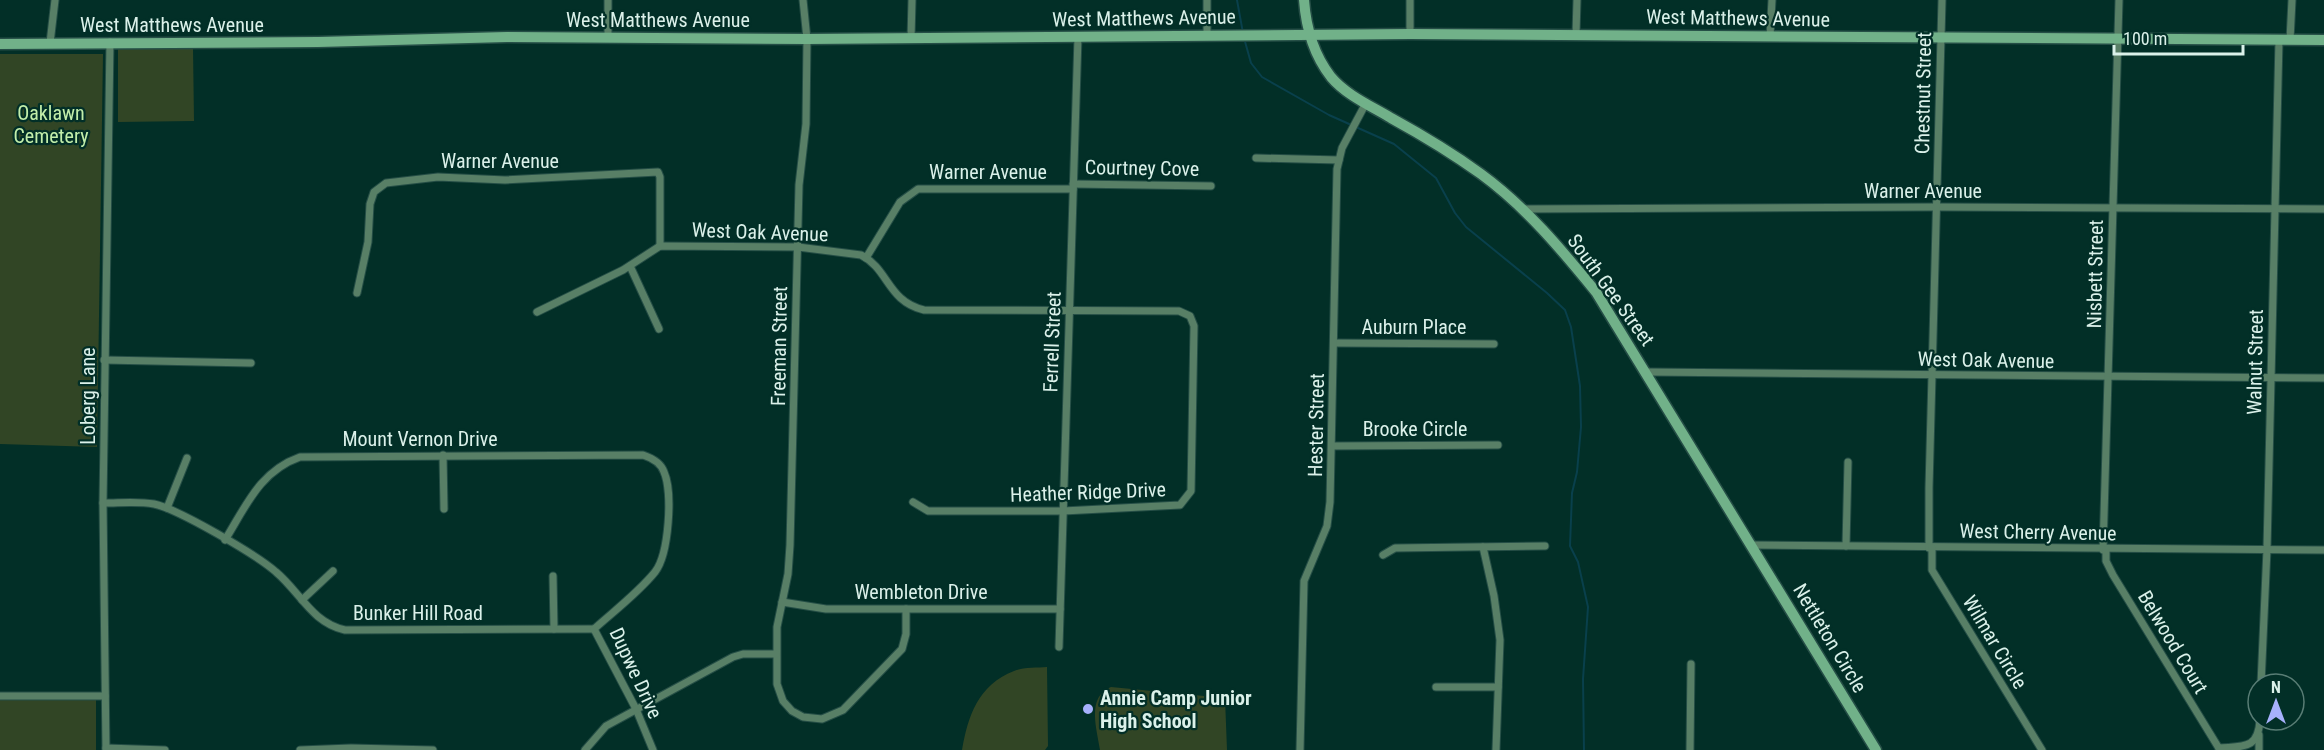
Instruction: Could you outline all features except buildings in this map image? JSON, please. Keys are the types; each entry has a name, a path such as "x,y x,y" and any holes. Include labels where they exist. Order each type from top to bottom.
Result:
{"street":[{"path":"50,43 55,0"},
{"path":"608,0 608,38"},
{"name":"Freeman Street","path":"803,0 807,39 806,124 799,185 790,545 777,627 776,654 780,695 792,711 811,719 833,716 843,710 902,649 906,634 906,609"},
{"path":"911,38 912,0"},
{"path":"1208,0 1208,35"},
{"name":"South Gee Street","path":"1304,0 1309,35 1317,57 1332,79 1366,103 1438,145 1482,175 1551,237 1596,292 1648,372 1752,545"},
{"path":"1410,0 1410,34"},
{"path":"1576,34 1577,0"},
{"path":"1770,36 1772,0"},
{"name":"Chestnut Street","path":"1931,548 1932,376 1942,0"},
{"name":"Nisbett Street","path":"2104,550 2119,0"},
{"name":"Walnut Street","path":"2262,672 2267,549 2274,209 2285,40 2292,0"},
{"name":"West Matthews Avenue","path":"0,44 272,43 507,37 807,39 1410,34 2324,40"},
{"name":"Ferrell Street","path":"1059,647 1078,37"},
{"name":"Loberg Lane","path":"106,749 103,503 110,42"},
{"name":"Hester Street","path":"1300,750 1304,581 1327,526 1332,446 1339,160 1366,103"},
{"path":"1256,158 1339,160"},
{"name":"Warner Avenue","path":"357,293 368,242 370,204 374,192 386,183 438,177 505,180 655,172 660,177 660,246"},
{"name":"Courtney Cove","path":"1073,186 1211,186"},
{"name":"Warner Avenue","path":"866,258 900,202 918,189 1073,186"},
{"name":"Warner Avenue","path":"1522,209 1937,207 2324,209"},
{"path":"537,312 630,266 660,246"},
{"name":"West Oak Avenue","path":"660,246 798,247 866,258"},
{"path":"866,258 894,294 914,307 945,310 1069,310"},
{"path":"630,266 659,329"},
{"name":"Heather Ridge Drive","path":"914,502 928,511 1063,511 1119,507 1172,507 1180,505 1190,494 1194,326 1190,316 1179,311 1069,310"},
{"name":"Auburn Place","path":"1334,344 1494,344"},
{"path":"104,360 251,363"},
{"name":"West Oak Avenue","path":"1648,372 2324,378"},
{"name":"Brooke Circle","path":"1332,446 1498,445"},
{"name":"Mount Vernon Drive","path":"225,540 266,476 286,462 313,456 637,454 654,460"},
{"path":"443,455 444,509"},
{"path":"167,508 187,458"},
{"name":"Dupwe Drive","path":"653,750 636,709 594,629 656,571 663,557 667,542 668,483 664,471 654,460"},
{"path":"1846,546 1848,462"},
{"name":"Bunker Hill Road","path":"103,503 147,503 167,508 275,571 322,622 345,630 594,629"},
{"name":"West Cherry Avenue","path":"1752,545 2104,550 2324,549"},
{"name":"Nettleton Circle","path":"1752,545 1876,750"},
{"path":"1383,555 1395,548 1545,546"},
{"path":"1483,547 1499,629 1496,750"},
{"name":"Wilmar Circle","path":"1931,548 1932,570 2042,750"},
{"name":"Belwood Court","path":"2104,550 2107,564 2113,575 2220,749"},
{"path":"302,600 333,571"},
{"path":"553,576 554,629"},
{"name":"Wembleton Drive","path":"782,602 826,609 1060,609"},
{"path":"585,750 606,726 733,657 743,654 776,654"},
{"path":"1690,750 1691,664"},
{"path":"1436,687 1498,687"},
{"path":"0,696 105,696"},
{"path":"2220,749 2245,748 2259,734"},
{"path":"2259,734 2259,750"},
{"path":"300,750 422,748 433,750"},
{"path":"106,749 165,750"}],"green space":[{"path":"193,48 194,121 118,122 118,49"},
{"name":"Oaklawn Cemetery","path":"0,54 103,54 97,447 0,444"},
{"path":"1047,667 1048,746 1045,750 962,750 968,725 977,703 992,684 1018,670"},
{"path":"1111,687 1225,698 1227,750 1100,750 1096,706 1098,698"},
{"path":"0,700 96,700 96,750 0,750"}],"waterway":[{"path":"1237,0 1243,33"},
{"path":"1244,38 1251,63 1262,77 1329,115 1394,144 1436,178 1455,213 1466,227 1565,310 1571,327 1580,386 1581,427 1577,472 1572,493 1570,546 1578,562 1588,607 1583,679 1584,750"}],"place":[{"name":"Annie Camp Junior High School","path":"1088,709"}]}
